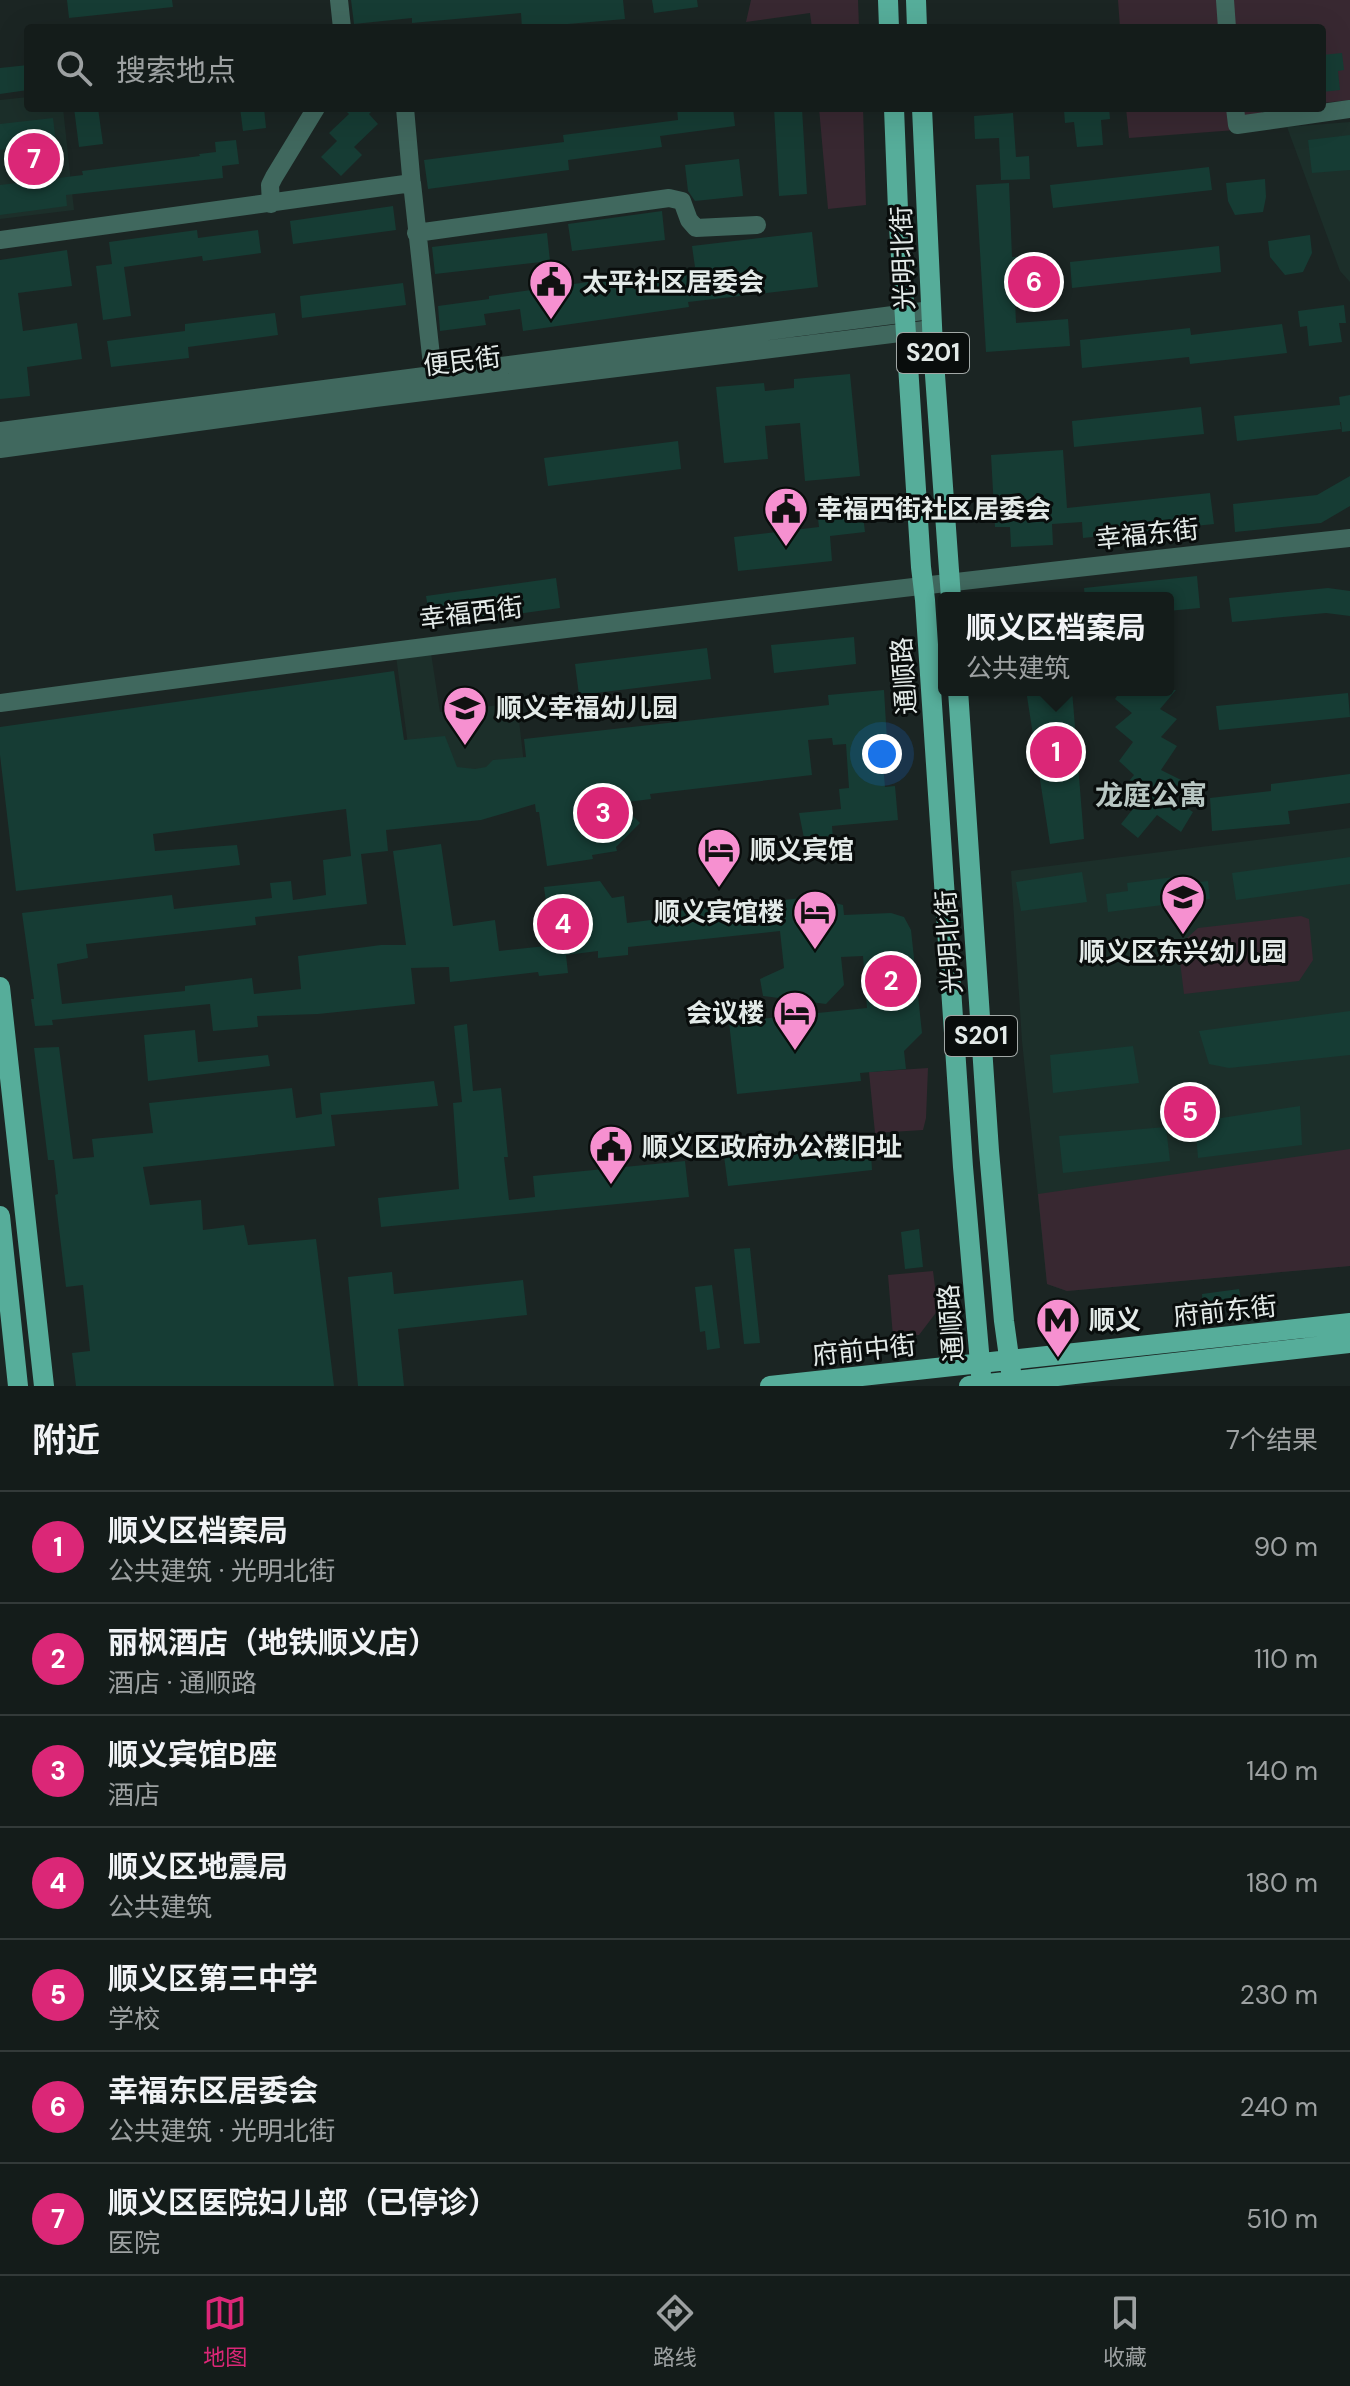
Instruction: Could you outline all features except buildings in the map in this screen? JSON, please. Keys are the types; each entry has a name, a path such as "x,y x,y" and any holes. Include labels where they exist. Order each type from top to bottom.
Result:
{"main road":[{"path":"888,0 889,24"},
{"path":"916,0 917,24"},
{"name":"通顺路","path":"894,112 921,567 978,1380"},
{"name":"光明北街","path":"922,112 931,319 950,590"},
{"name":"光明北街","path":"958,696 989,1151 1012,1375"},
{"path":"0,987 44,1386"},
{"path":"0,1216 18,1386"},
{"name":"府前东街","path":"1012,1375 1350,1323"},
{"name":"府前东街","path":"1012,1375 1350,1343"},
{"name":"府前中街","path":"770,1386 978,1380 1012,1375"}],"street":[{"path":"339,0 342,24"},
{"path":"1225,0 1227,24"},
{"path":"1235,112 1237,125 1350,109"},
{"path":"271,204 270,185 314,112"},
{"path":"405,112 433,374"},
{"path":"0,240 412,183 412,187"},
{"path":"416,233 669,198 682,201 689,220 696,228 757,225"},
{"name":"便民街","path":"0,431 433,374 931,319"},
{"name":"便民街","path":"0,449 906,322"},
{"path":"0,422 66,413 123,414"},
{"path":"0,456 77,445 115,432"},
{"name":"幸福东街","path":"950,590 1350,538"},
{"name":"幸福西街","path":"0,703 417,646 924,585 950,590"}],"shaded area":[{"path":"751,0 858,0 859,24 811,24 810,13 746,22"},
{"path":"1118,0 1350,0 1350,100 1326,103 1326,24 1120,24"},
{"path":"24,97 24,112 63,112 74,210 0,219 0,100"},
{"path":"819,112 863,112 866,205 828,209"},
{"path":"1126,112 1262,112 1263,128 1129,138"},
{"path":"1350,122 1350,282 1340,271 1287,127"},
{"name":"顺义幸福幼儿园","path":"431,653 440,712 517,703 526,781 417,812 396,656"},
{"path":"1350,828 1350,1266 1067,1291 1047,1284 1022,1041 1011,871"},
{"path":"1301,916 1309,919 1313,960 1299,981 1184,994 1178,946 1198,928"},
{"path":"928,1068 923,1130 875,1133 869,1072"},
{"path":"1350,1149 1350,1266 1067,1291 1047,1284 1038,1194"},
{"path":"933,1271 938,1310 919,1335 893,1337 888,1275"}],"place":[{"name":"顺义区医院妇儿部（已停诊）","path":"34,159"},
{"name":"幸福东区居委会","path":"1034,282"},
{"name":"太平社区居委会","path":"551,321"},
{"name":"幸福西街社区居委会","path":"786,548"},
{"name":"顺义幸福幼儿园","path":"465,747"},
{"name":"顺义区档案局","path":"1056,752"},
{"name":"顺义宾馆B座","path":"603,813"},
{"name":"顺义宾馆","path":"719,889"},
{"name":"顺义区地震局","path":"563,924"},
{"name":"顺义区东兴幼儿园","path":"1183,936"},
{"name":"顺义宾馆楼","path":"815,951"},
{"name":"丽枫酒店（地铁顺义店）","path":"891,981"},
{"name":"会议楼","path":"795,1052"},
{"name":"顺义区第三中学","path":"1190,1112"},
{"name":"顺义区政府办公楼旧址","path":"611,1186"},
{"name":"顺义","path":"1058,1359"}],"district":[{"name":"龙庭公寓","path":"1151,795"}]}
